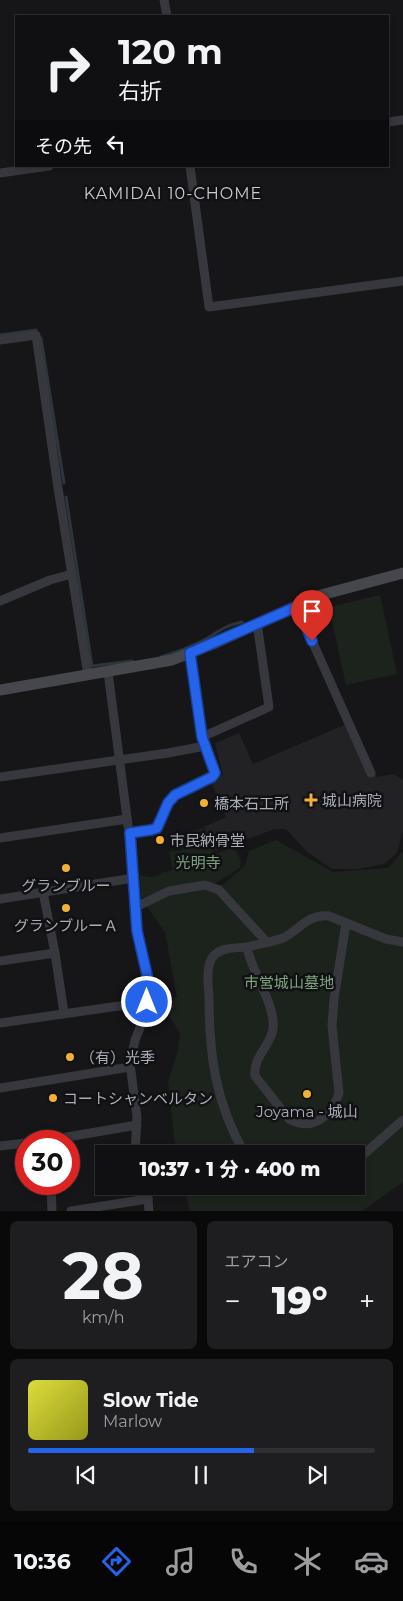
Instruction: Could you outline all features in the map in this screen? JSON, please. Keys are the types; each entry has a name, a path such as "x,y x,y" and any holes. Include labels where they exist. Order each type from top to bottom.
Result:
{"street":[{"path":"164,0 167,15"},
{"path":"389,122 403,120"},
{"path":"0,173 42,167"},
{"path":"190,167 209,307 403,281"},
{"path":"0,340 36,334 56,480 88,675"},
{"path":"0,690 172,660 321,595 403,573"},
{"path":"0,601 50,580 72,574"},
{"path":"298,606 371,773"},
{"path":"0,777 168,753 204,741 269,708 257,623"},
{"path":"130,833 157,828 168,803 175,795 212,777 215,773 204,741 190,653"},
{"path":"108,672 130,833 137,931 148,979 144,1018 135,1040 130,1067 137,1117 136,1145"},
{"path":"0,838 127,819"},
{"path":"0,899 134,878"},
{"path":"136,907 170,891 205,885 219,890 265,942"},
{"path":"43,892 64,1013"},
{"path":"240,1145 225,1113 211,1056 208,979 209,966 212,959 217,953 224,950 281,939 316,916 329,916 386,939 403,942"},
{"path":"247,947 265,994 273,1029 256,1061 254,1068 255,1076 289,1119 296,1123 308,1124 324,1118 339,1092 332,1026 334,999 346,923"},
{"path":"0,961 54,953"},
{"path":"0,1023 147,1002"},
{"path":"0,1088 130,1067"},
{"path":"365,1153 403,1120"},
{"path":"80,1135 137,1125"},
{"path":"0,1146 15,1144"},
{"path":"51,1195 52,1211"},
{"path":"148,1195 149,1211"},
{"path":"71,1211 148,1199"}],"shaded area":[{"name":"城山病院","path":"351,722 377,777 394,774 403,780 403,831 397,853 384,864 358,869 332,869 307,852 286,829 275,829 215,851 204,827 226,817 211,782 223,774 215,743 239,733 253,764"}],"green space":[{"path":"380,595 397,674 346,685 329,607"},
{"name":"光明寺","path":"203,828 215,854 234,847 241,861 240,868 212,885 201,883 141,899 140,875 151,877 173,870 169,852 183,850 181,835"},
{"name":"市営城山墓地","path":"276,840 333,872 388,868 403,851 403,1182 362,1211 190,1211 186,1195 365,1195 365,1145 175,1145 168,1081 177,1055 180,1033 170,1018 165,1005 177,997 165,932 147,907 157,899 171,894 224,884 245,866 249,851"}],"waterway":[{"path":"0,335 36,330"},
{"path":"41,338 64,483"},
{"path":"66,497 92,666 132,661"},
{"path":"161,657 189,647 227,627 242,622"}],"place":[{"name":"城山病院","path":"311,800"},
{"name":"橋本石工所","path":"204,803"},
{"name":"市民納骨堂","path":"160,840"},
{"name":"グランブルー","path":"66,868"},
{"name":"グランブルーＡ","path":"66,908"},
{"name":"（有）光季","path":"70,1057"},
{"name":"Joyama - 城山","path":"307,1094"},
{"name":"コートシャンベルタン","path":"53,1098"}],"district":[{"name":"KAMIDAI 10-CHOME","path":"173,193"}],"route":[{"path":"147,1002 148,979 137,931 130,833 157,828 168,803 175,795 212,777 215,773 202,737 190,653 298,606 312,641"}]}
